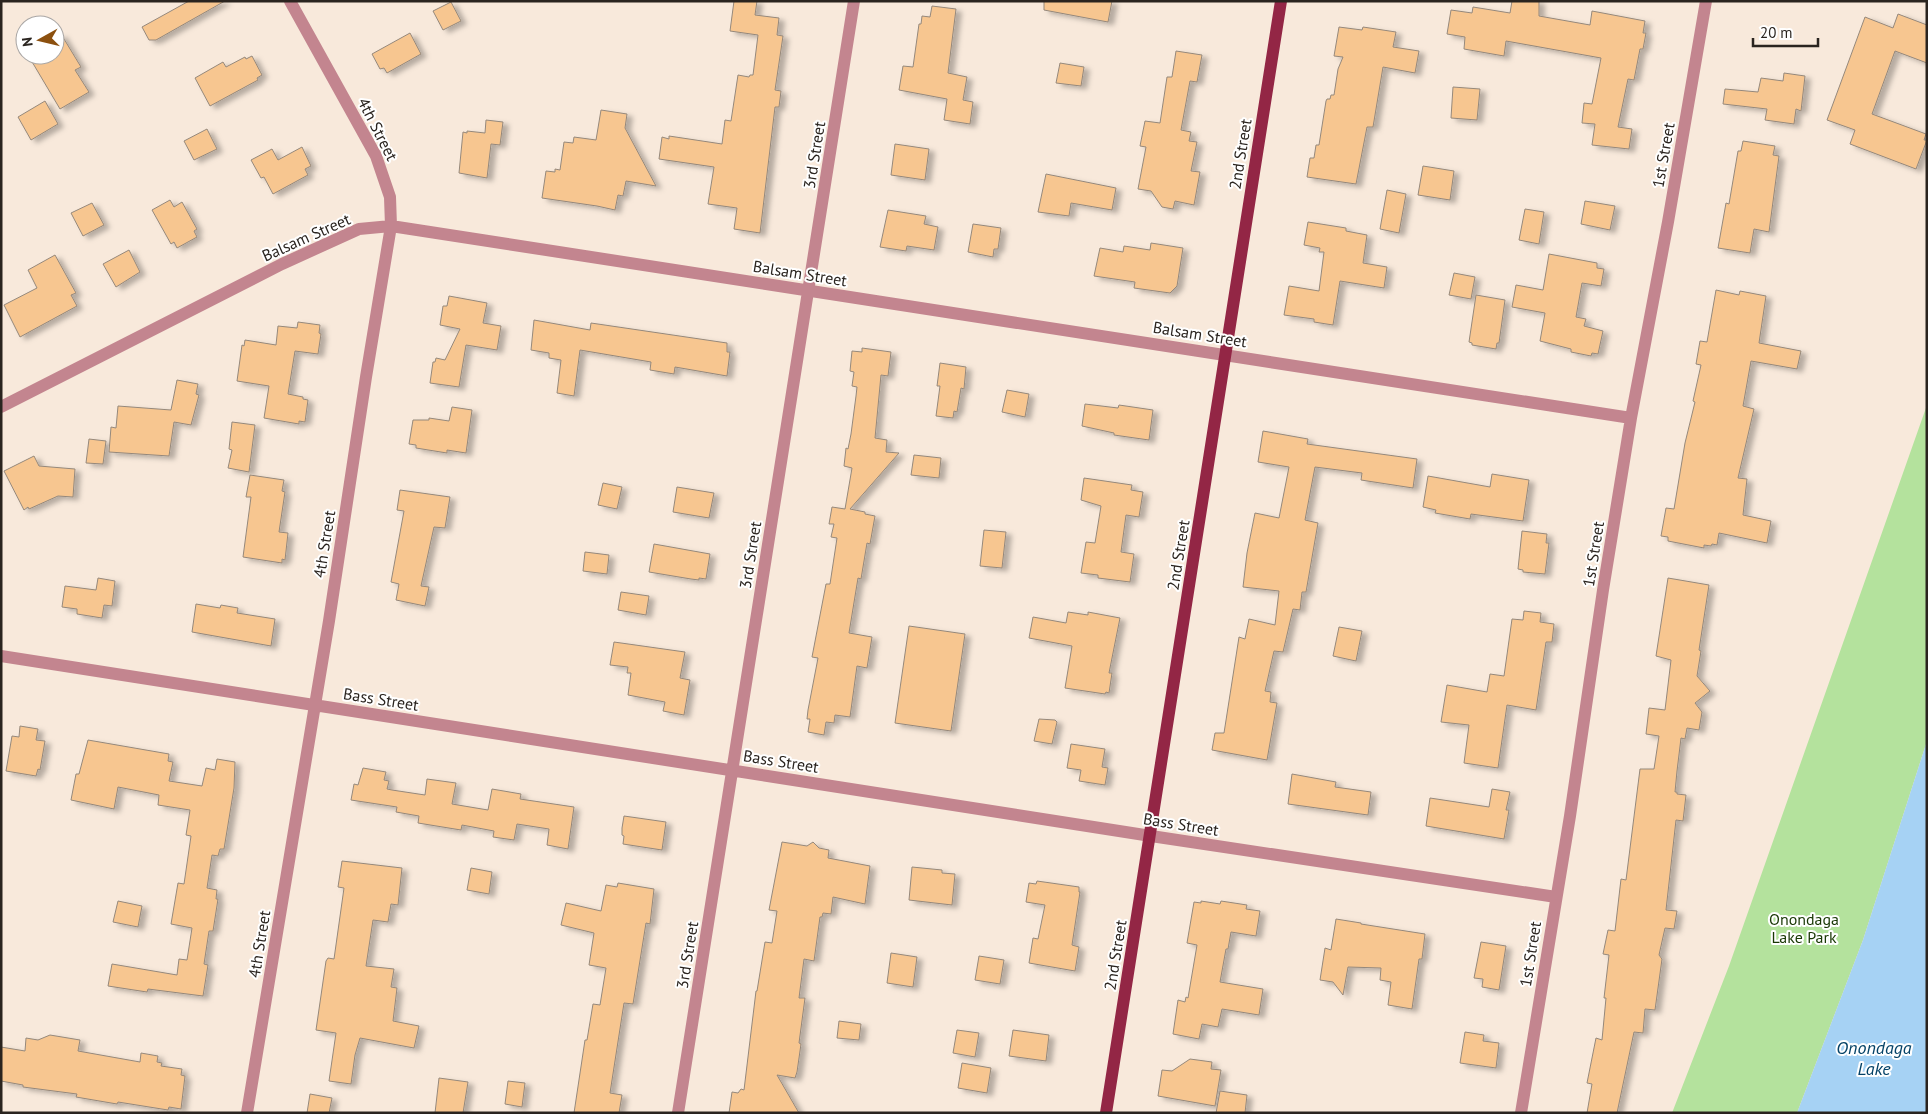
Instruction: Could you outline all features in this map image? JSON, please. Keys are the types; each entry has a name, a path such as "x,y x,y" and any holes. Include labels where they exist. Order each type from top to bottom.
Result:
{"main road":[{"name":"2nd Street","path":"1106,1113 1281,1"}],"street":[{"name":"4th Street","path":"248,1113 391,226 390,197 376,156 290,1"},
{"name":"3rd Street","path":"678,1113 854,1"},
{"name":"1st Street","path":"1521,1113 1631,418 1668,222 1706,1"},
{"name":"Balsam Street","path":"1,407 282,264 359,229 391,226 1631,418"},
{"name":"Bass Street","path":"1,656 1151,836 1556,897"}],"green space":[{"name":"Onondaga Lake Park","path":"1927,405 1927,741 1863,940 1797,1113 1672,1113 1729,966"}],"water":[{"name":"Onondaga Lake","path":"1927,741 1927,1113 1797,1113 1863,940"}],"building":[{"path":"189,1 225,1 156,40 149,40 142,27"},
{"path":"734,1 757,1 755,15 779,18 777,35 783,36 775,90 781,91 779,107 775,107 760,233 734,229 737,208 708,204 714,167 659,159 662,137 669,139 669,136 722,144 725,120 731,121 738,75 749,77 753,75 758,35 730,31"},
{"path":"1044,1 1112,1 1108,22 1044,10"},
{"path":"1512,1 1539,1 1539,16 1590,25 1592,11 1645,21 1643,33 1646,33 1643,49 1640,49 1634,80 1628,79 1618,127 1632,129 1629,149 1592,145 1595,124 1582,123 1584,103 1592,104 1601,58 1506,41 1504,56 1464,49 1465,37 1447,34 1451,10 1472,13 1473,7 1510,13"},
{"path":"451,2 461,21 443,30 433,11"},
{"path":"932,6 956,9 948,73 967,77 963,100 973,102 970,124 944,120 947,99 899,90 903,66 913,67 919,24 921,24 922,16 930,17"},
{"path":"1898,14 1927,25 1927,63 1895,51 1872,114 1926,134 1924,140 1927,140 1916,169 1850,144 1855,130 1827,120 1865,17 1893,28"},
{"path":"1339,27 1362,30 1363,27 1396,32 1393,47 1419,51 1415,73 1383,67 1373,127 1367,127 1356,184 1307,177 1310,158 1314,158 1316,145 1319,145 1326,101 1330,99 1331,95 1334,95 1338,69 1343,57 1334,56"},
{"path":"410,33 421,54 387,73 384,68 380,69 372,54"},
{"path":"65,41 81,67 75,70 89,92 60,109 34,65 65,65"},
{"path":"1176,51 1202,55 1197,82 1190,81 1181,130 1191,132 1189,141 1197,142 1191,171 1200,172 1194,205 1175,201 1173,209 1162,207 1151,191 1138,189 1146,147 1140,146 1145,121 1160,123 1167,77 1172,77"},
{"path":"252,56 262,75 257,78 258,80 210,106 195,78 223,62 226,67 245,57 246,59"},
{"path":"1060,63 1084,67 1081,86 1056,83"},
{"path":"1784,73 1805,76 1801,111 1796,109 1794,124 1765,120 1767,109 1723,104 1725,89 1758,92 1761,78 1783,81"},
{"path":"1453,87 1480,89 1477,120 1451,118"},
{"path":"45,101 58,124 31,140 18,117"},
{"path":"601,110 627,114 625,128 656,186 626,181 623,196 618,195 615,210 542,198 546,171 555,172 555,169 560,170 564,142 573,143 574,137 596,140"},
{"path":"486,120 503,122 500,145 491,144 487,178 459,173 463,132 485,133"},
{"path":"207,129 217,149 194,160 184,141"},
{"path":"1743,141 1775,146 1773,155 1779,156 1769,232 1754,229 1750,253 1718,248 1726,203 1729,204 1738,151 1741,151"},
{"path":"895,144 929,149 925,180 891,175"},
{"path":"302,147 311,166 305,169 308,175 273,194 264,177 261,178 251,160 272,149 278,160"},
{"path":"1423,166 1454,171 1450,200 1418,195"},
{"path":"1046,174 1116,188 1112,210 1071,203 1069,216 1038,212"},
{"path":"1387,190 1406,194 1399,233 1380,229"},
{"path":"170,200 174,207 182,202 197,229 194,231 197,237 177,248 174,242 171,244 152,210"},
{"path":"1585,201 1615,206 1610,230 1581,224"},
{"path":"92,203 104,225 83,236 71,213"},
{"path":"1525,209 1544,212 1539,244 1519,240"},
{"path":"888,210 926,216 924,224 938,227 934,250 907,246 906,251 880,247"},
{"path":"1308,222 1346,228 1346,231 1367,235 1363,263 1387,267 1384,288 1340,281 1333,325 1314,322 1314,319 1284,315 1289,286 1319,291 1324,252 1319,252 1320,248 1304,245"},
{"path":"973,224 1001,228 998,249 994,249 993,257 968,252"},
{"path":"1151,243 1183,248 1177,286 1170,293 1134,288 1135,282 1094,276 1100,248 1123,252 1124,246 1150,250"},
{"path":"129,250 140,272 116,287 103,264"},
{"path":"1549,254 1597,263 1597,268 1604,269 1601,286 1582,283 1576,317 1586,319 1584,326 1603,331 1598,354 1592,353 1591,356 1571,352 1571,349 1540,341 1545,313 1512,307 1516,285 1543,290"},
{"path":"55,255 76,293 71,295 77,306 20,337 4,305 37,288 28,270"},
{"path":"1454,273 1475,277 1471,299 1449,295"},
{"path":"1716,290 1739,295 1740,291 1766,296 1759,343 1801,351 1797,369 1751,361 1743,406 1754,409 1738,478 1747,479 1743,515 1771,521 1767,543 1719,533 1717,545 1704,545 1704,548 1668,541 1668,537 1661,536 1666,508 1674,509 1701,365 1696,364 1700,341 1707,342"},
{"path":"1476,295 1505,300 1499,343 1497,343 1496,349 1472,345 1469,342"},
{"path":"449,296 487,303 483,323 501,326 497,350 466,345 459,387 430,383 433,362 435,362 436,358 445,360 460,329 440,325 443,306 447,306"},
{"path":"534,320 590,330 591,323 727,343 727,352 730,352 727,376 675,367 674,374 650,370 651,362 580,350 574,396 557,393 561,360 549,358 549,353 531,350"},
{"path":"298,322 320,325 319,333 321,334 318,354 295,351 288,394 308,400 305,422 299,421 299,424 264,418 269,386 237,381 242,345 244,346 245,340 276,345 278,326 297,328"},
{"path":"862,348 891,352 888,376 881,375 875,438 887,440 886,452 899,453 850,509 875,516 870,544 867,543 861,579 858,578 849,633 872,637 867,668 857,666 850,717 835,715 834,723 826,722 824,735 808,732 810,719 807,719 808,710 818,658 812,657 826,584 830,584 837,538 831,537 834,524 829,524 832,507 845,509 852,468 844,466 846,448 848,449 851,434 857,387 852,386 854,372 850,371 852,351 862,352"},
{"path":"940,363 966,367 964,389 961,388 957,412 954,411 953,418 936,416 940,386 937,386"},
{"path":"177,380 198,384 196,394 199,395 191,425 174,422 169,456 109,452 111,427 116,428 118,406 171,410"},
{"path":"1007,390 1029,394 1025,417 1002,412"},
{"path":"1085,404 1118,408 1119,405 1153,410 1149,440 1114,435 1114,433 1082,426"},
{"path":"452,407 472,410 466,453 447,450 447,453 416,448 416,445 409,444 413,420 429,420 429,418 449,421"},
{"path":"232,422 255,425 249,472 228,468 232,450 229,449"},
{"path":"1263,431 1308,439 1307,444 1417,459 1413,488 1361,480 1362,473 1315,467 1305,520 1318,523 1306,592 1302,592 1300,610 1293,609 1283,652 1274,651 1265,691 1271,692 1270,702 1277,703 1267,760 1212,750 1215,733 1224,733 1239,637 1245,639 1249,619 1275,625 1279,591 1243,587 1255,513 1279,518 1289,467 1258,462"},
{"path":"89,439 106,441 103,464 86,463"},
{"path":"914,455 941,458 939,478 911,475"},
{"path":"34,456 39,466 75,469 73,497 58,496 24,510 4,471"},
{"path":"1492,474 1529,480 1523,521 1471,514 1470,519 1435,513 1436,510 1423,507 1428,476 1490,487"},
{"path":"250,475 284,480 282,491 285,492 279,532 288,533 285,560 282,559 282,563 243,557 251,497 246,497"},
{"path":"1084,478 1132,485 1131,490 1143,492 1139,517 1126,515 1121,552 1134,554 1130,582 1098,578 1098,575 1081,573 1086,542 1095,543 1101,506 1081,500"},
{"path":"603,483 622,487 617,509 598,505"},
{"path":"677,487 714,493 709,518 673,512"},
{"path":"400,490 450,497 445,528 434,527 421,586 429,587 425,606 396,600 399,584 391,582 404,511 397,510"},
{"path":"984,530 1006,532 1002,568 980,566"},
{"path":"1522,531 1547,534 1546,543 1549,543 1545,574 1523,572 1523,570 1518,569"},
{"path":"654,544 710,554 706,579 699,578 699,580 649,572"},
{"path":"585,552 609,555 607,574 583,571"},
{"path":"98,578 115,581 112,606 104,605 102,618 77,614 77,609 62,607 65,586 96,590"},
{"path":"1668,578 1709,585 1697,676 1710,691 1695,703 1702,712 1699,730 1687,728 1685,739 1681,738 1677,771 1675,792 1686,795 1683,821 1676,820 1666,910 1677,911 1674,929 1665,928 1659,955 1662,959 1655,1010 1645,1009 1643,1033 1634,1032 1617,1113 1587,1113 1592,1084 1587,1083 1596,1038 1602,1040 1609,955 1603,954 1608,930 1615,931 1621,879 1626,880 1640,769 1654,769 1659,736 1646,734 1649,708 1665,710 1671,660 1656,656"},
{"path":"621,592 649,596 646,615 618,610"},
{"path":"196,604 220,608 221,605 238,608 237,613 275,619 271,646 192,632"},
{"path":"1524,611 1541,613 1540,622 1554,624 1552,642 1546,642 1536,710 1507,705 1498,768 1464,763 1469,725 1441,722 1447,685 1487,692 1490,674 1504,676 1512,619 1523,620"},
{"path":"1068,612 1088,615 1088,612 1120,618 1109,673 1112,673 1109,693 1065,688 1072,646 1029,638 1033,617 1066,623"},
{"path":"909,626 965,634 951,731 895,723"},
{"path":"1339,627 1362,631 1356,661 1333,656"},
{"path":"614,642 685,652 680,678 690,680 684,715 663,711 665,702 628,695 631,673 627,673 628,667 610,665"},
{"path":"1039,719 1055,720 1057,722 1052,744 1034,741"},
{"path":"20,726 38,729 36,740 45,741 40,770 38,769 36,776 6,771 12,736 19,737"},
{"path":"88,740 169,754 168,761 173,762 169,781 202,786 206,768 215,770 217,759 235,762 234,788 224,849 220,849 218,856 212,855 207,888 217,890 216,899 218,899 213,931 209,931 204,964 208,965 203,996 148,989 147,992 108,986 112,964 177,975 179,959 187,960 192,928 171,924 178,883 184,884 191,836 186,835 190,810 158,805 159,795 118,787 114,809 71,800 76,774 79,774"},
{"path":"1071,744 1105,749 1102,767 1108,768 1105,785 1079,781 1081,770 1067,768"},
{"path":"363,768 386,772 384,780 389,781 387,789 392,790 425,795 427,779 456,783 452,804 488,810 492,789 521,794 520,799 574,807 568,849 547,845 549,829 517,824 514,840 493,837 494,831 462,825 461,830 418,823 419,816 396,812 397,807 351,800 354,784 358,785"},
{"path":"1292,774 1336,782 1335,787 1371,792 1368,815 1288,804"},
{"path":"1492,789 1510,792 1506,810 1509,810 1504,839 1426,826 1430,798 1489,807"},
{"path":"624,816 666,822 662,850 623,844 622,828"},
{"path":"782,842 807,846 813,842 819,848 829,850 828,858 870,866 865,904 833,897 831,914 823,913 822,917 820,917 814,961 804,959 799,998 805,998 797,1072 795,1078 777,1075 799,1113 729,1113 732,1092 738,1093 741,1089 744,1090 756,991 765,942 772,943 777,911 769,910"},
{"path":"342,861 402,868 398,905 391,904 388,922 373,920 366,966 394,969 391,987 397,988 393,1021 419,1026 414,1048 360,1038 355,1055 351,1084 329,1081 336,1033 316,1030 326,961 328,958 334,959 344,888 338,887"},
{"path":"912,867 942,870 942,873 955,874 952,905 909,900"},
{"path":"471,868 492,872 489,894 467,890"},
{"path":"1037,881 1079,887 1080,892 1072,945 1079,947 1075,971 1029,963 1033,938 1038,939 1045,905 1026,902 1029,883 1036,884"},
{"path":"618,883 654,889 650,924 646,923 633,1004 624,1003 610,1093 622,1095 619,1113 574,1113 585,1040 587,1040 593,1004 600,1005 606,968 589,965 594,933 561,925 566,903 601,911 606,885 617,887"},
{"path":"118,901 142,906 138,927 113,922"},
{"path":"1201,901 1220,904 1221,901 1247,905 1246,909 1260,911 1256,936 1231,932 1220,982 1263,989 1259,1015 1222,1009 1218,1027 1202,1024 1199,1039 1173,1034 1178,1000 1185,1002 1186,997 1188,998 1197,945 1187,943 1194,902 1201,903"},
{"path":"1336,919 1425,934 1422,959 1419,959 1412,1009 1388,1005 1391,982 1380,980 1381,968 1348,967 1343,995 1333,982 1320,980 1325,948 1331,950"},
{"path":"1481,942 1506,946 1499,990 1482,987 1483,979 1474,978"},
{"path":"891,953 917,957 913,987 887,983"},
{"path":"979,956 1004,960 1000,984 975,980"},
{"path":"839,1021 861,1024 859,1040 837,1038"},
{"path":"957,1030 979,1033 975,1057 953,1053"},
{"path":"1013,1030 1049,1035 1046,1061 1009,1056"},
{"path":"1465,1032 1484,1035 1483,1041 1499,1043 1496,1068 1460,1063"},
{"path":"50,1035 80,1040 78,1051 140,1062 141,1053 158,1056 157,1062 162,1063 161,1066 182,1069 181,1075 185,1076 181,1109 169,1107 168,1110 118,1102 117,1104 76,1097 77,1094 23,1087 23,1085 1,1081 1,1047 25,1051 26,1038 38,1040"},
{"path":"1190,1059 1212,1062 1211,1069 1221,1070 1215,1106 1158,1096 1162,1070 1172,1071"},
{"path":"962,1063 991,1068 987,1093 958,1088"},
{"path":"439,1078 468,1082 463,1113 435,1113"},
{"path":"508,1081 525,1083 522,1107 505,1104"},
{"path":"1220,1091 1247,1095 1245,1113 1216,1113"},
{"path":"310,1094 332,1098 329,1113 307,1113"}]}
